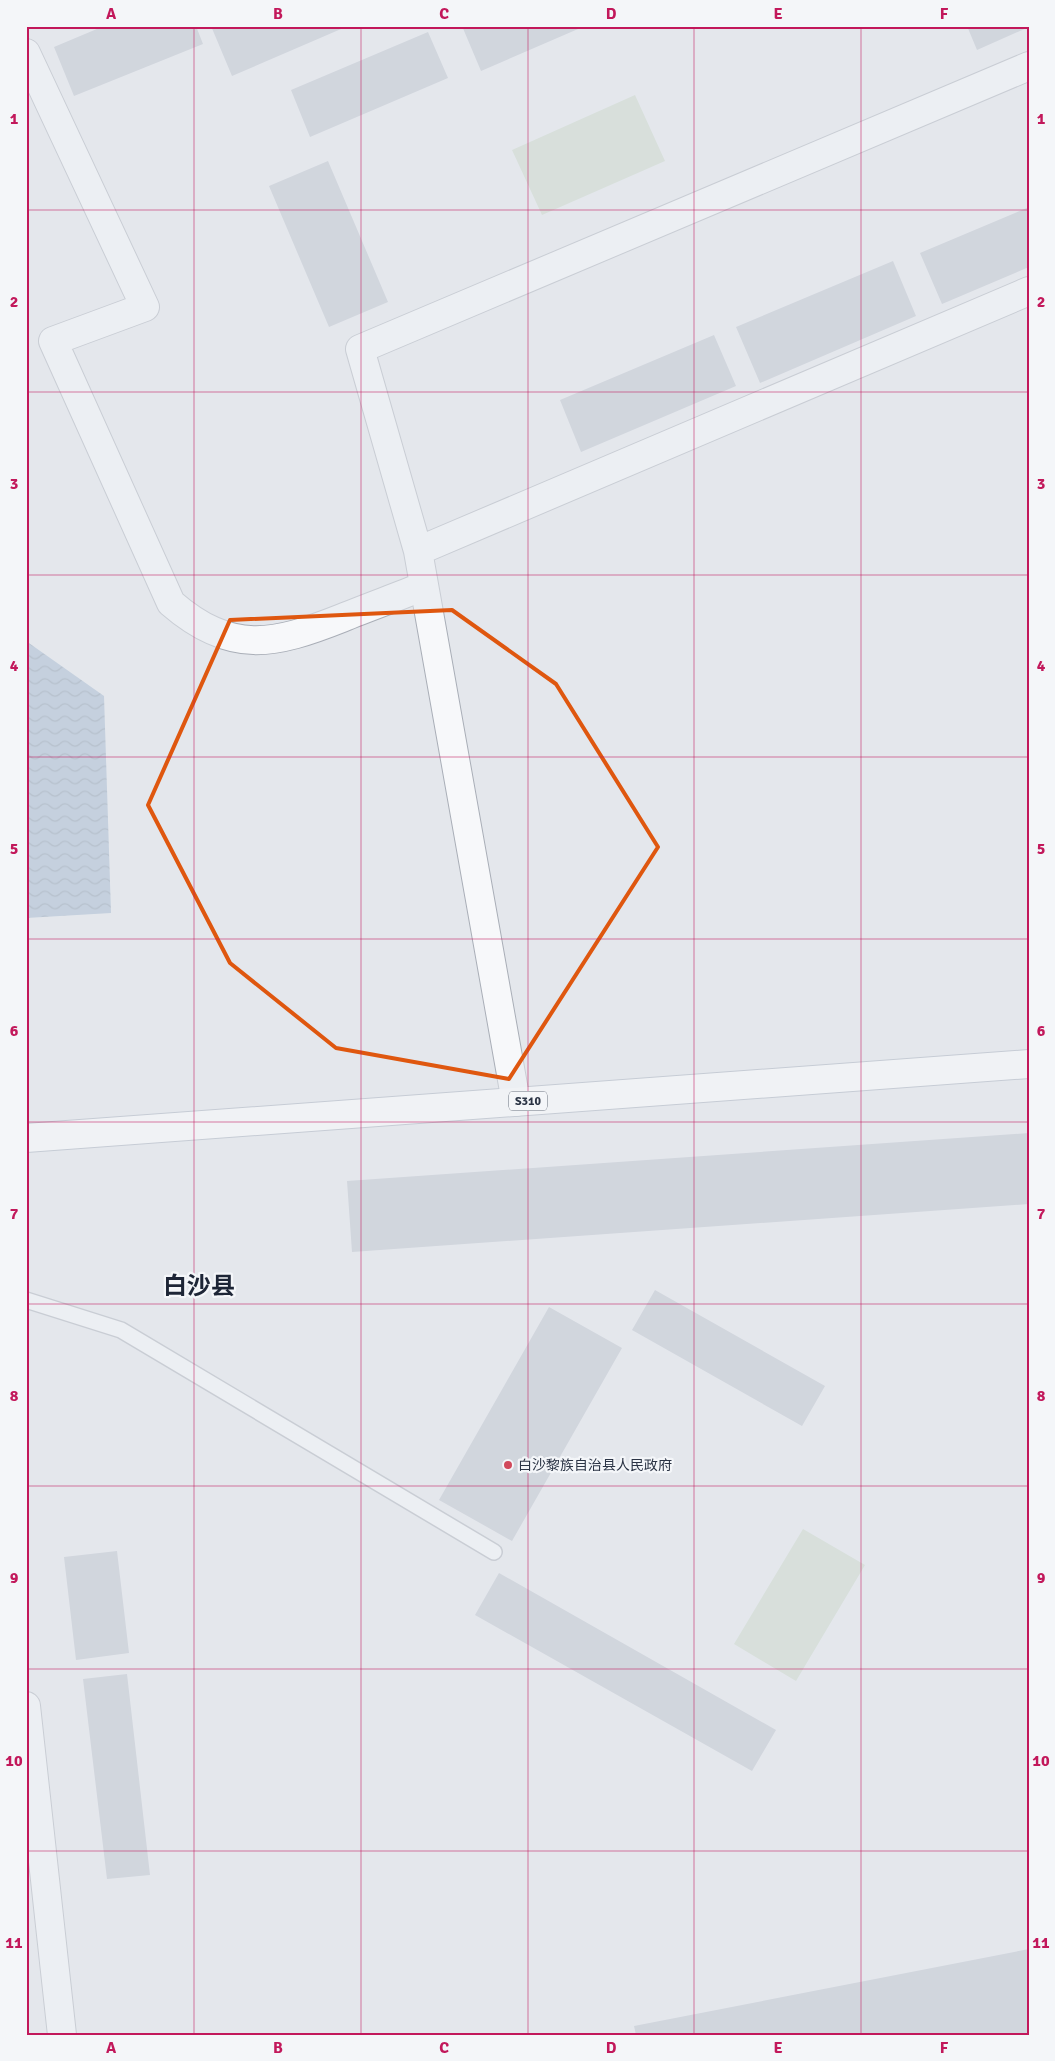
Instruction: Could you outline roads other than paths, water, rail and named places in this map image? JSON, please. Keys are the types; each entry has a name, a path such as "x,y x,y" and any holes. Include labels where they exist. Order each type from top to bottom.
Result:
{"main road":[{"name":"S310","path":"26,1138 1029,1064"}],"street":[{"path":"26,53 145,307 53,341 171,603 188,617 206,628 247,640 268,640 310,631 424,586"},
{"path":"516,1102 418,551 360,349 1029,66"},
{"path":"418,551 1029,291"},
{"path":"26,1706 62,2035"}],"lane":[{"path":"26,1300 121,1330 494,1552"}],"water":[{"path":"26,641 104,696 111,913 26,918"}],"place":[{"name":"白沙黎族自治县人民政府","path":"508,1465"}],"district":[{"name":"白沙县","path":"199,1286"}]}
